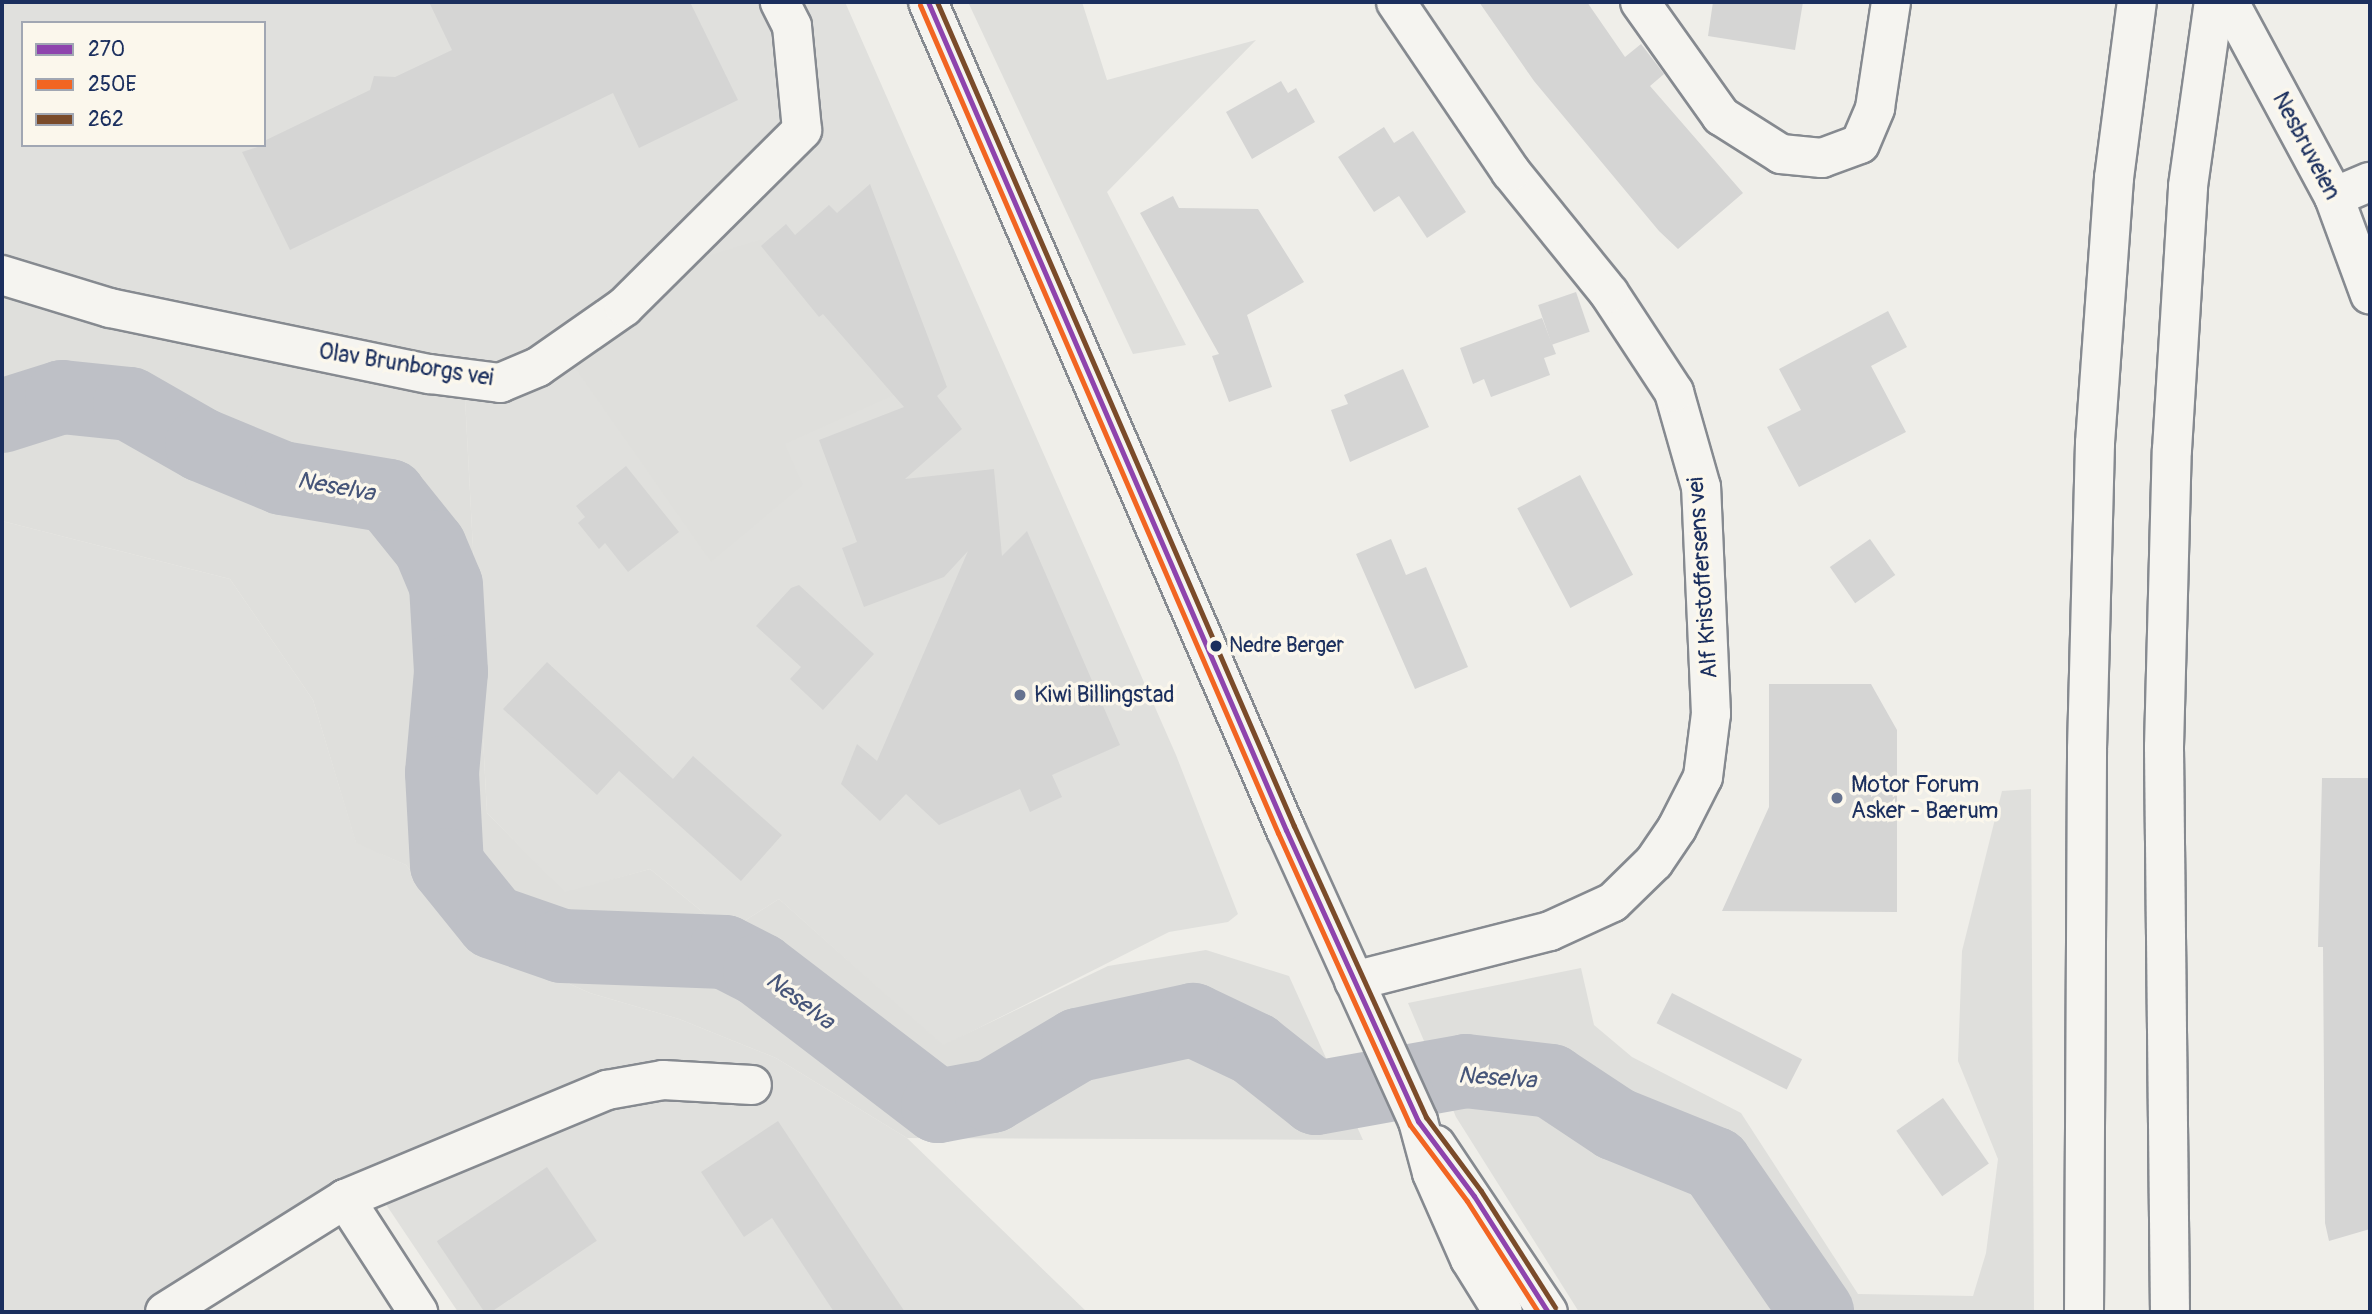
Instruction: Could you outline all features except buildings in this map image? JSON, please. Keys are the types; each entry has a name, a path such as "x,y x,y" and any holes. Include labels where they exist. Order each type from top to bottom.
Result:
{"main road":[{"name":"Olav Brunborgs vei","path":"2,275 110,308 430,374 500,383 549,361 624,307 802,130 792,26 780,2"},
{"path":"928,2 1354,981 1419,1121 1437,1185 1470,1259 1503,1312"},
{"name":"Alf Kristoffersens vei","path":"1354,981 1550,931 1613,902 1654,862 1677,828 1703,777 1710,713 1700,487 1674,392 1609,293 1511,172 1396,2"},
{"path":"1640,2 1721,116 1781,154 1822,158 1860,144 1875,108 1891,2"},
{"path":"2084,1312 2087,749 2095,443 2114,178 2137,2"},
{"path":"2170,1312 2164,747 2172,450 2188,186 2214,2"},
{"name":"Nesbruveien","path":"2229,2 2334,197 2370,295"},
{"path":"2334,197 2370,182"},
{"path":"165,1312 345,1199 607,1090 663,1080 752,1085"},
{"path":"1419,1121 1474,1196 1537,1308"},
{"path":"345,1199 418,1312"}],"shaded area":[{"path":"2,2 845,2 1176,755 1238,914 1228,922 1169,932 943,1046 779,899 727,932 650,869 565,893 487,813 465,398 2,263"},
{"path":"968,2 1082,2 1107,80 1256,40 1107,192 1186,345 1133,354"},
{"path":"762,239 894,395 785,444 803,485 711,562 573,365 704,257"},
{"path":"2,263 465,398 487,813 565,892 650,869 727,932 779,899 943,1045 1108,966 1206,950 1289,976 1363,1140 907,1138 776,1058 679,1019 590,993 458,934 406,865 356,843 313,700 230,579 2,521"},
{"path":"2,521 230,579 313,700 356,842 406,865 458,934 590,993 679,1019 776,1058 907,1138 1087,1312 458,1312 381,1197 201,1312 2,1312"},
{"path":"2031,789 2034,1312 1579,1312 1456,1117 1408,1003 1581,968 1594,1025 1632,1057 1741,1113 1858,1294 1973,1296 1986,1253 1998,1159 1958,1061 1962,951 2002,791"}],"waterway":[{"name":"Neselva","path":"2,416 62,397 130,404 202,445 282,478 389,496 430,547 446,585 451,672 442,773 447,865 493,922 562,946 725,952 760,970 938,1106 992,1096 1078,1045 1193,1020 1254,1049 1316,1098 1466,1071 1551,1081 1616,1124 1715,1164 1817,1312"}],"transit line":[{"name":"270","path":"928,2 1286,830 1418,1121 1474,1196 1548,1312"},
{"name":"262","path":"937,2 1294,826 1426,1117 1481,1191 1555,1307"},
{"name":"250E","path":"920,5 1278,833 1410,1125 1467,1201 1538,1312"}],"place":[{"name":"Nedre Berger","path":"1216,646"},
{"name":"Kiwi Billingstad","path":"1020,695"},
{"name":"Motor Forum Asker - Bærum","path":"1837,798"}]}
